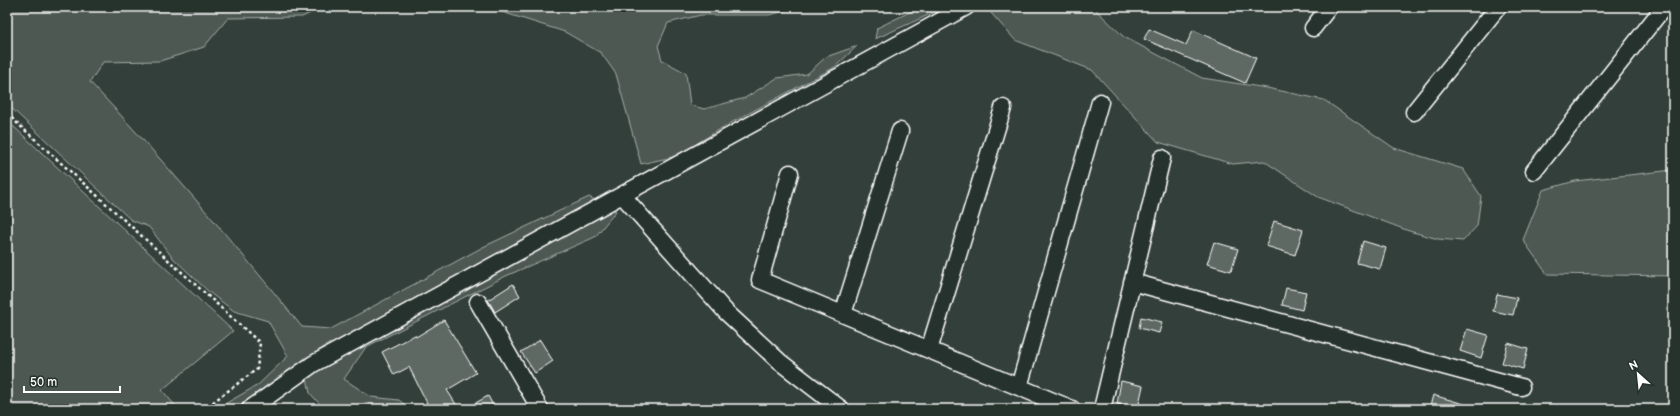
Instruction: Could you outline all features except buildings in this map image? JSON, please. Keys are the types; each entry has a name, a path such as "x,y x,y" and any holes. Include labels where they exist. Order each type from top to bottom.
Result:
{"street":[{"path":"250,409 313,364 966,7"},
{"path":"1313,28 1329,7"},
{"path":"1414,112 1498,7"},
{"path":"1534,171 1664,7"},
{"path":"1019,387 1100,102"},
{"path":"929,350 1003,108"},
{"path":"843,314 900,131"},
{"path":"1102,409 1162,158"},
{"path":"790,173 760,280 1072,409"},
{"path":"622,195 726,312 780,362 841,409"},
{"path":"1132,282 1521,387"},
{"path":"478,302 540,409"}],"path":[{"path":"7,114 260,343 257,369 204,409"}],"shaded area":[{"path":"7,7 324,7 302,17 228,18 204,47 160,61 103,62 90,82 145,142 251,264 302,327 331,329 483,247 589,197 616,211 595,237 506,276 366,347 344,379 371,397 399,400 410,409 324,409 310,393 307,378 331,361 330,343 288,371 241,409 216,409 258,385 288,356 268,321 234,311 210,293 172,257 149,227 131,220 7,104"},
{"path":"486,7 801,7 769,15 701,15 668,23 658,46 662,60 686,73 690,105 704,109 745,98 777,78 807,74 826,57 857,46 835,67 725,126 677,156 641,164 616,74 601,53 565,32"},
{"path":"920,7 946,7 875,39 877,28"},
{"path":"995,7 1093,7 1124,37 1202,78 1267,88 1324,100 1394,148 1463,169 1481,196 1477,226 1463,241 1438,239 1409,231 1318,197 1264,161 1233,164 1158,142 1092,70 1015,40 991,13"},
{"path":"7,122 233,331 162,390 178,409 7,409"},
{"path":"1673,170 1673,276 1547,274 1523,240 1543,190 1575,181"}]}
